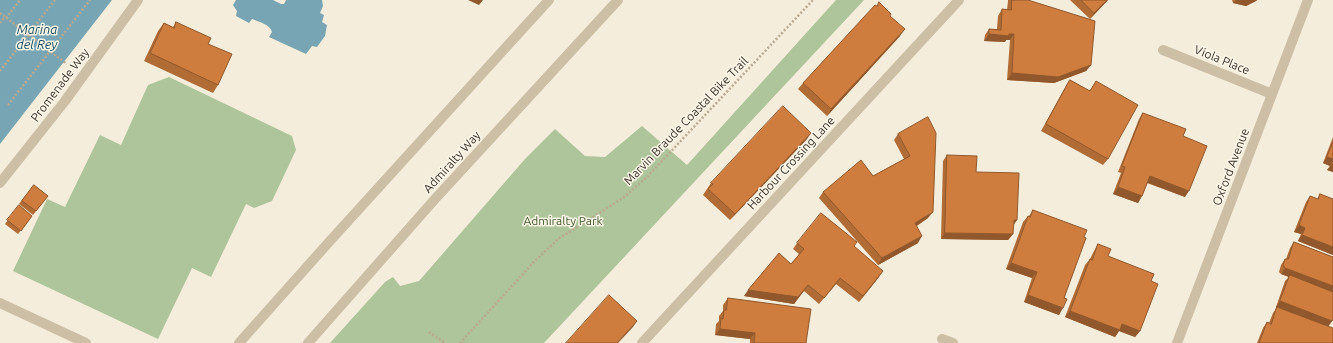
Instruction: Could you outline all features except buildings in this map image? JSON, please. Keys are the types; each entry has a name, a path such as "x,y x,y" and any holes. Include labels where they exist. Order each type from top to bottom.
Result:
{"street":[{"name":"Promenade Way","path":"0,183 65,101 138,0"},
{"path":"239,343 549,0"},
{"name":"Admiralty Way","path":"308,343 435,199 618,0"},
{"name":"Harbour Crossing Lane","path":"642,343 959,0"},
{"name":"Oxford Avenue","path":"1177,343 1308,0"},
{"name":"Viola Place","path":"1163,50 1272,94"},
{"path":"0,303 86,343"},
{"path":"942,339 953,343"}],"path":[{"path":"0,23 20,0"},
{"path":"0,72 55,0"},
{"path":"8,105 90,0"},
{"name":"Marvin Braude Coastal Bike Trail","path":"460,343 533,263 558,239 623,198 646,178 813,0"},
{"path":"0,13 72,68"},
{"path":"429,332 445,343"}],"green space":[{"name":"Admiralty Park","path":"836,0 864,0 544,343 330,343 385,282 393,277 400,286 419,281 525,159 555,129 585,156 605,157 642,126 687,165"},
{"path":"169,77 292,136 296,150 272,201 254,208 246,204 211,277 192,268 158,339 13,271 47,199 65,207 100,135 121,145 148,85"}],"water":[{"name":"Marina del Rey","path":"0,0 112,0 0,144"},
{"path":"236,0 273,0 284,4 286,0 322,0 323,6 320,13 324,15 322,22 327,25 325,36 317,47 312,46 306,54 269,37 272,32 271,29 264,24 252,19 249,23 236,16 237,11 233,5"}]}
